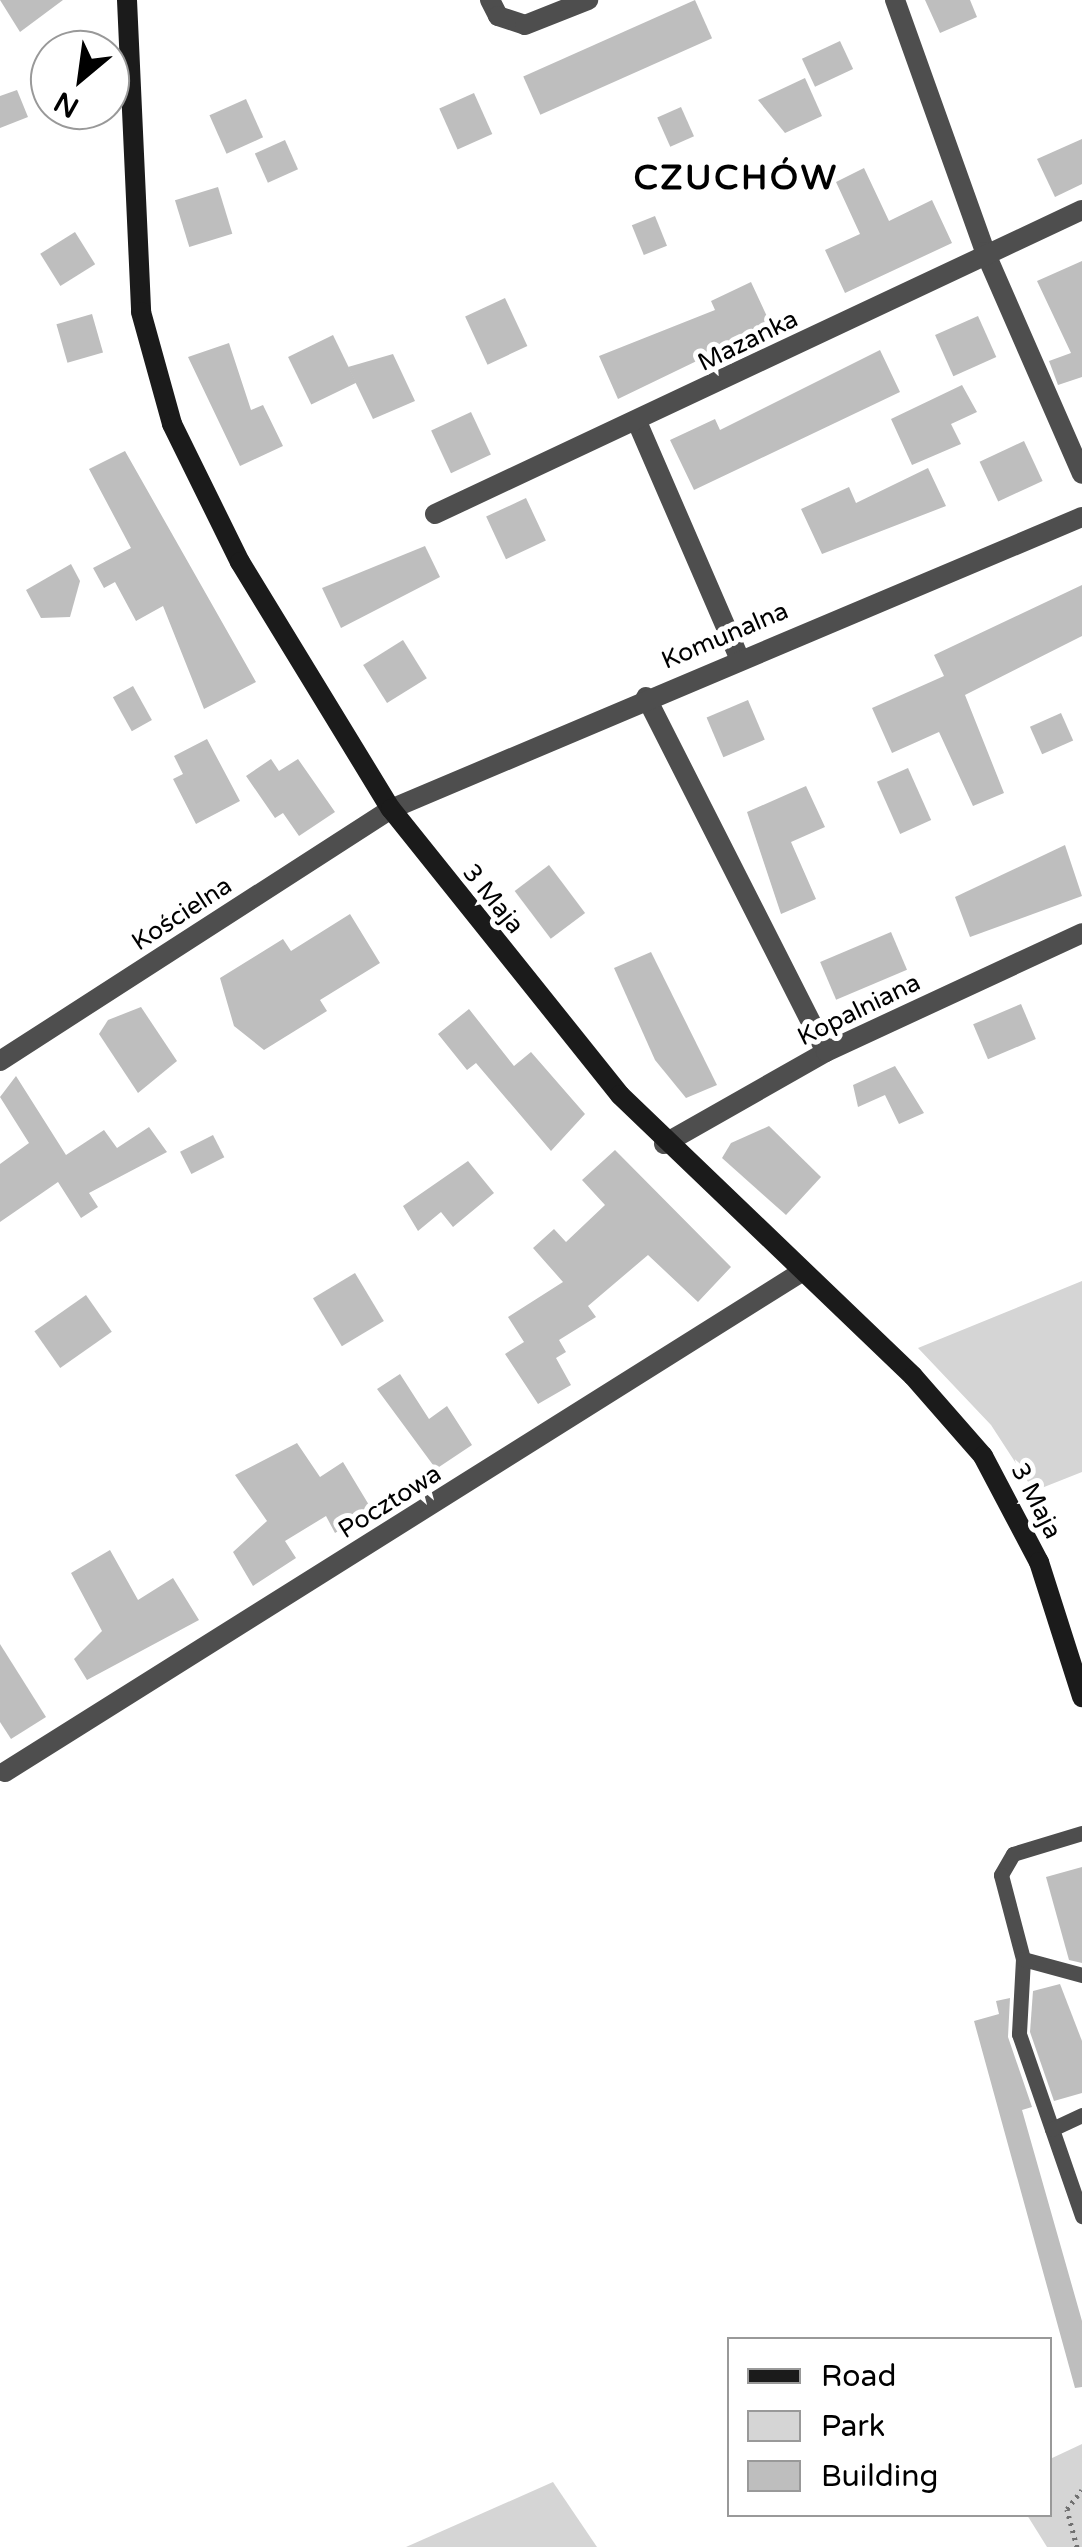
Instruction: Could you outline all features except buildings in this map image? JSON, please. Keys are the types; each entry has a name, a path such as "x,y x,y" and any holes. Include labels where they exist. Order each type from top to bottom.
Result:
{"main road":[{"name":"3 Maja","path":"127,0 133,257 164,401 240,562 391,809 664,1144 984,1456 1040,1562 1082,1697"}],"street":[{"path":"490,0 498,16 525,25 588,0"},
{"path":"896,0 985,252 1082,474"},
{"name":"Mazanka","path":"434,514 638,424 985,252 1082,210"},
{"path":"638,424 738,656"},
{"name":"Komunalna","path":"391,809 738,656 1082,517"},
{"path":"646,697 826,1052"},
{"name":"Kościelna","path":"0,1062 391,809"},
{"name":"Kopalniana","path":"664,1144 826,1052 1082,933"},
{"name":"Pocztowa","path":"5,1772 800,1273"}],"lane":[{"path":"1082,1833 1004,1863 1023,1959 1018,2034 1082,2216"},
{"path":"1023,1959 1082,1975"},
{"path":"1052,2128 1082,2115"}],"path":[{"path":"1078,2547 1067,2509 1082,2490"}],"green space":[{"path":"1082,1281 1082,1472 1034,1491 991,1425 918,1348"},
{"path":"1082,2444 1082,2547 1047,2547 1028,2517 1052,2517 1052,2458"},
{"path":"553,2482 597,2547 406,2547"}],"district":[{"name":"CZUCHÓW","path":"736,178"}]}
